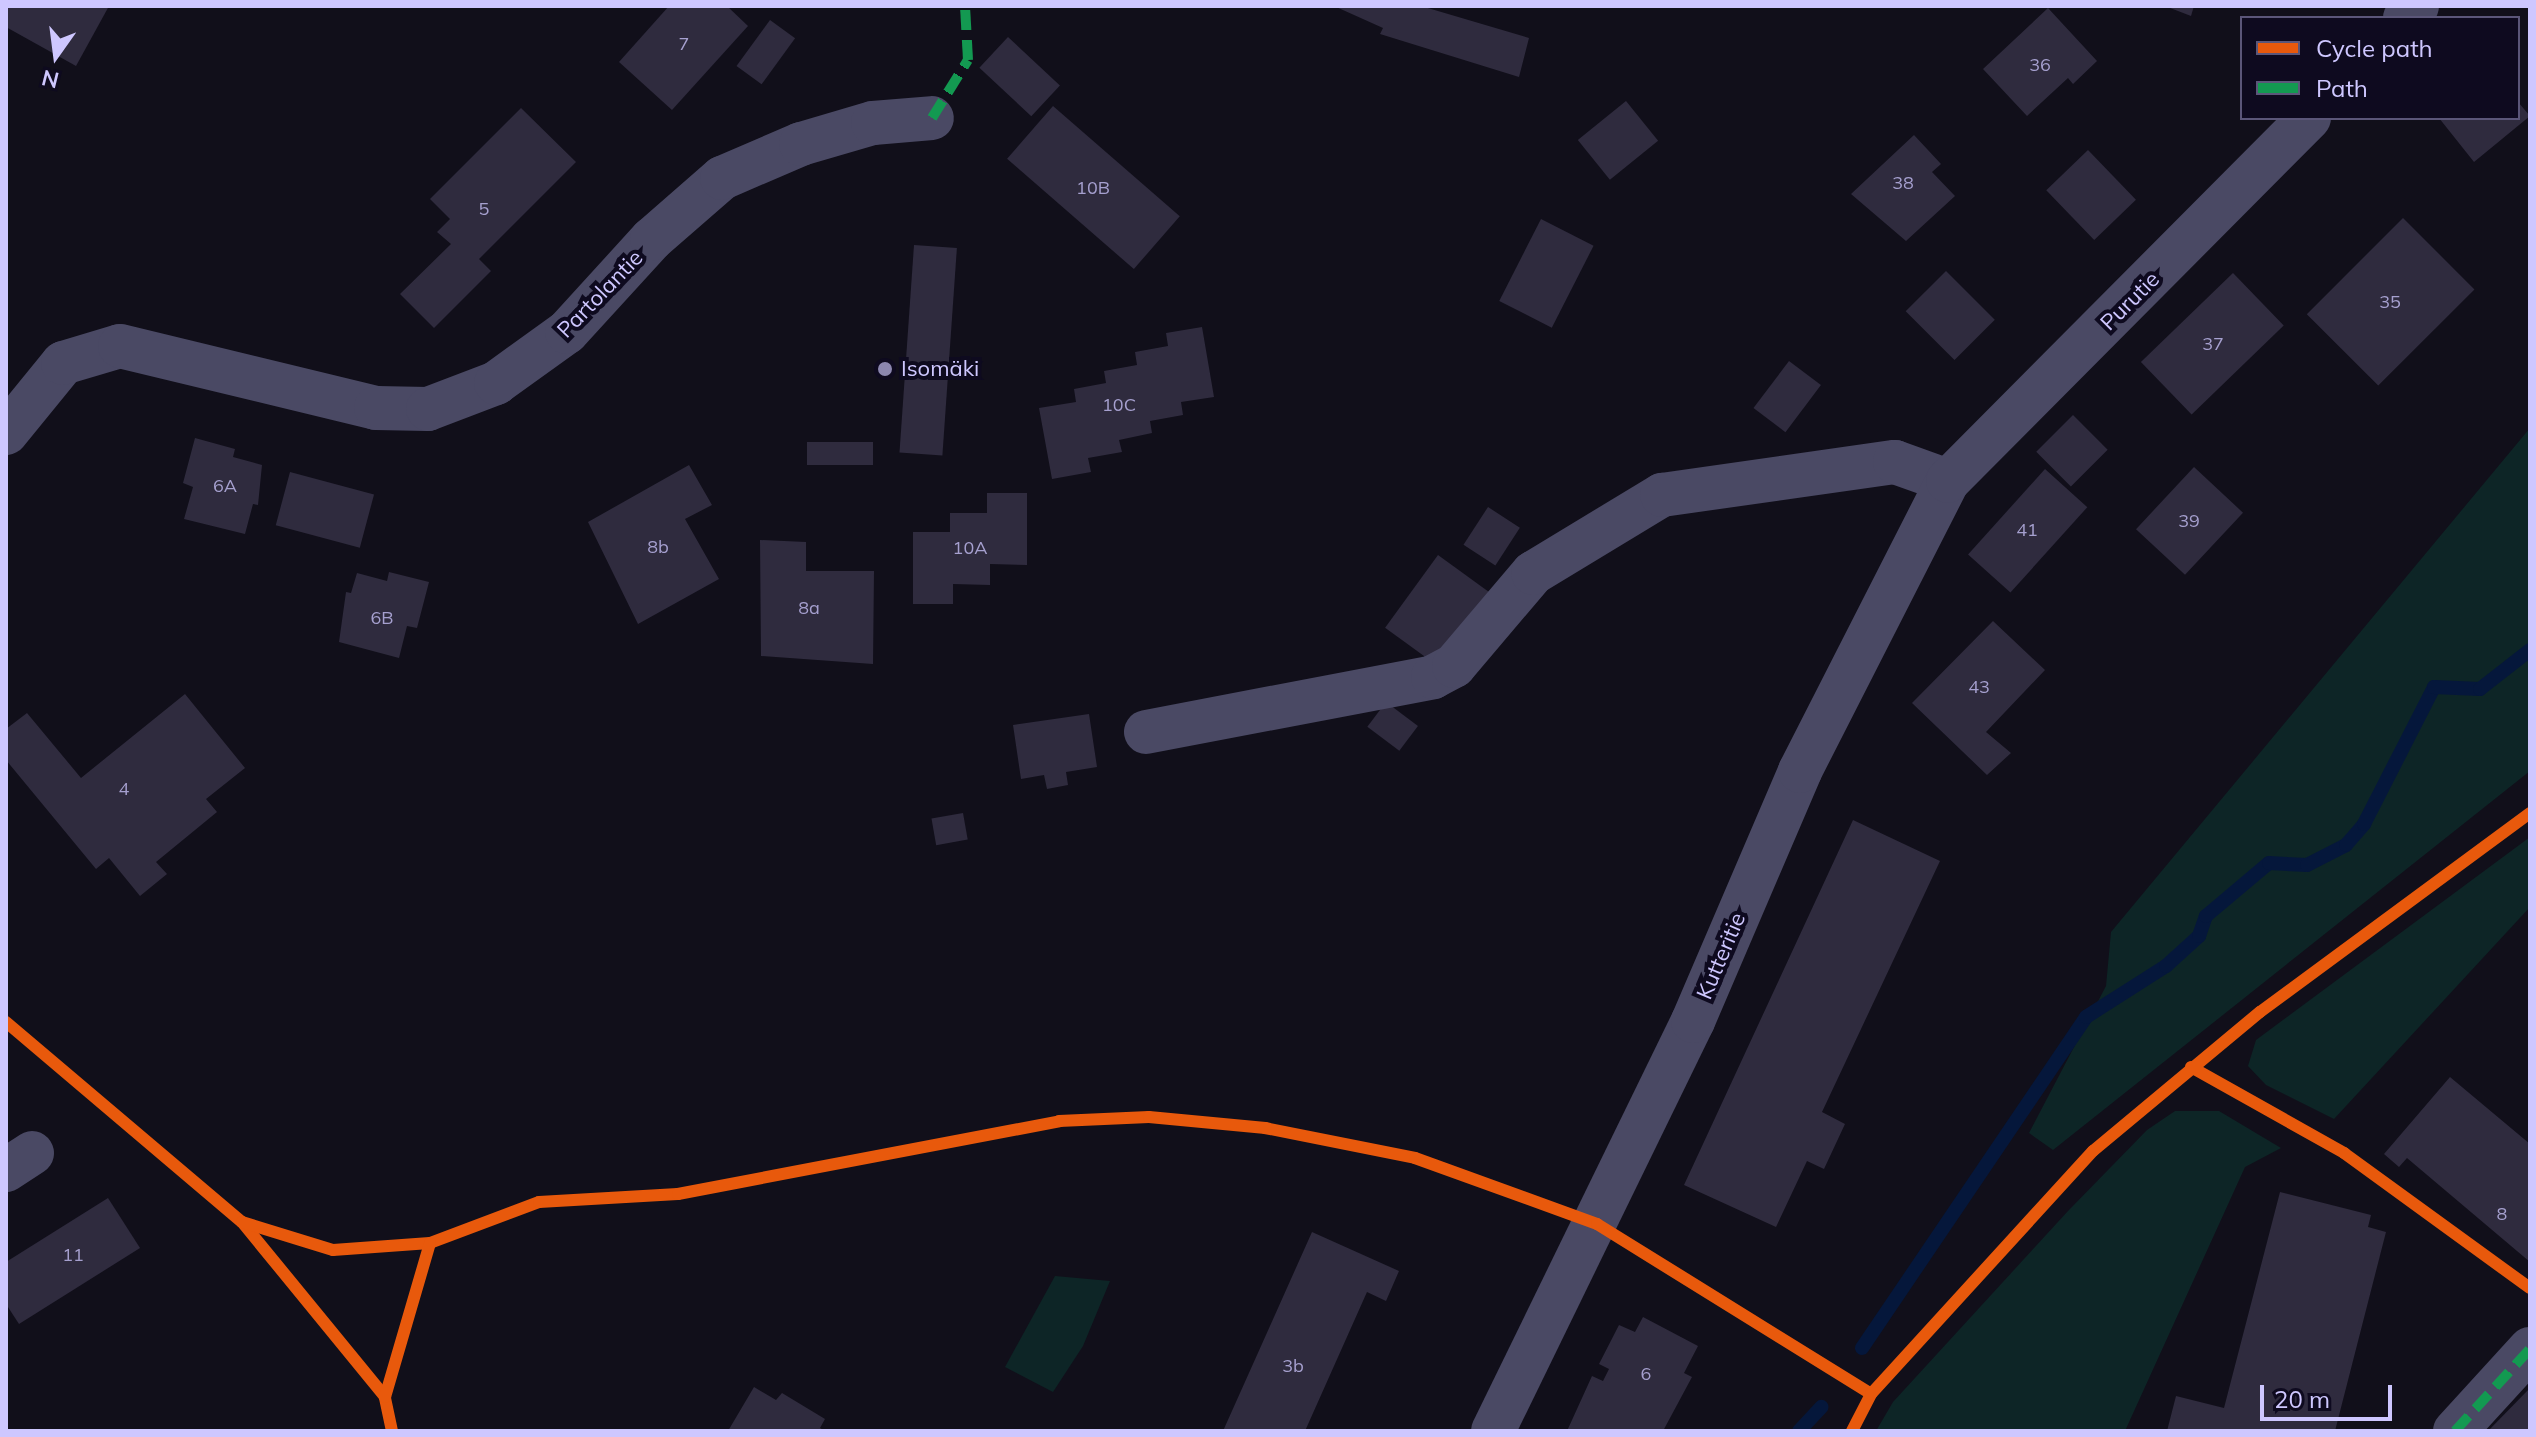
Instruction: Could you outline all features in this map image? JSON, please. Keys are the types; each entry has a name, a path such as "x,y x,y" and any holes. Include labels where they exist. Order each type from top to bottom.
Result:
{"street":[{"name":"Partolantie","path":"6,433 63,363 120,346 376,408 428,409 496,383 567,332 652,239 722,178 801,144 873,123 932,118"},
{"name":"Purutie","path":"1948,481 2307,120"},
{"path":"1146,732 1433,677 1454,666 1533,573 1662,495 1895,462 1948,481"},
{"name":"Kutteritie","path":"1493,1431 1693,1021 1800,771 1948,481"},
{"path":"2455,1431 2530,1349"}],"green space":[{"path":"2530,428 2530,771 2053,1150 2029,1133 2106,986 2111,932"},
{"path":"2530,837 2530,907 2334,1119 2266,1085 2248,1066 2256,1040"},
{"path":"2175,1111 2219,1111 2281,1148 2245,1167 2125,1431 1876,1431 1893,1402 2068,1211 2147,1130"},
{"path":"1055,1276 1110,1281 1083,1346 1053,1392 1005,1367"}],"building":[{"path":"6,6 109,6 76,66 6,27"},
{"path":"669,6 727,6 748,26 672,110 619,62"},
{"path":"1334,6 1421,6 1529,38 1519,77 1380,34 1383,28"},
{"path":"2165,6 2194,6 2191,16"},
{"path":"2048,8 2097,61 2073,84 2068,78 2027,116 1983,69"},
{"path":"770,20 795,38 762,84 736,66"},
{"path":"1008,37 1060,85 1031,116 979,68"},
{"path":"1626,101 1658,141 1610,180 1578,140"},
{"path":"2520,104 2530,116 2474,162 2441,120 2520,120"},
{"path":"1053,106 1180,216 1134,269 1007,159"},
{"path":"521,108 576,162 479,259 491,271 434,328 400,294 451,244 437,232 450,219 430,199"},
{"path":"1914,135 1941,164 1932,172 1955,196 1906,241 1851,194"},
{"path":"2088,150 2136,200 2094,240 2046,190"},
{"path":"2403,218 2474,289 2378,386 2307,314"},
{"path":"1541,219 1594,246 1552,328 1499,301"},
{"path":"914,245 957,248 942,455 899,452"},
{"path":"1946,271 1995,320 1954,360 1906,311"},
{"path":"2233,273 2284,326 2192,414 2141,362"},
{"path":"1202,327 1214,397 1181,402 1183,415 1150,421 1152,433 1119,440 1122,452 1088,458 1091,472 1052,479 1039,408 1076,402 1074,389 1106,383 1104,371 1137,365 1135,352 1168,346 1166,333"},
{"path":"1789,361 1821,385 1785,432 1753,408"},
{"path":"2073,415 2108,450 2071,486 2036,452"},
{"path":"195,438 235,449 233,457 262,465 258,505 253,504 245,534 184,519 193,487 183,483"},
{"path":"807,442 873,442 873,465 807,465"},
{"path":"689,465 712,505 685,519 719,579 638,624 588,522"},
{"path":"2194,467 2243,513 2185,575 2136,529"},
{"path":"2045,469 2087,507 2010,593 1968,554"},
{"path":"290,472 374,495 360,548 276,525"},
{"path":"987,493 1027,493 1027,565 990,564 990,585 953,584 953,604 913,604 913,532 950,532 950,513 987,513"},
{"path":"1488,507 1520,528 1495,565 1463,545"},
{"path":"760,540 806,542 806,571 874,571 873,664 761,656"},
{"path":"1438,555 1491,594 1438,667 1385,628"},
{"path":"389,572 429,582 417,628 407,626 399,658 339,642 346,592 351,593 357,573 387,581"},
{"path":"1993,621 2045,670 1986,732 2011,753 1987,775 1912,703"},
{"path":"185,694 245,768 206,799 217,812 156,862 167,874 140,896 109,858 96,869 6,760 6,729 27,713 81,778"},
{"path":"1386,702 1418,726 1399,751 1367,727"},
{"path":"1089,714 1097,767 1066,772 1068,785 1047,789 1044,775 1021,779 1013,725"},
{"path":"963,813 968,840 936,845 931,819"},
{"path":"1853,820 1940,861 1822,1112 1845,1124 1824,1169 1807,1161 1776,1227 1684,1185"},
{"path":"2450,1077 2530,1144 2530,1262 2407,1158 2399,1167 2384,1154"},
{"path":"2280,1192 2371,1215 2368,1227 2386,1232 2335,1431 2167,1431 2176,1396 2224,1408"},
{"path":"108,1198 140,1248 19,1324 6,1304 6,1262"},
{"path":"1312,1232 1399,1271 1386,1301 1367,1292 1305,1431 1223,1431"},
{"path":"1643,1317 1698,1346 1684,1373 1692,1377 1663,1431 1567,1431 1592,1376 1603,1381 1609,1369 1599,1364 1619,1325 1635,1332"},
{"path":"754,1387 776,1400 782,1393 825,1419 820,1428 825,1431 728,1431"},
{"path":"2530,1388 2530,1431 2488,1431"}],"waterway":[{"path":"1862,1348 2086,1017 2166,966 2199,936 2206,916 2269,863 2307,865 2346,845 2364,824 2434,687 2480,689 2530,650"},
{"path":"1799,1431 1821,1407"}],"marked path":[{"path":"932,118 968,60 965,6"},
{"path":"2455,1431 2530,1349"}],"cycle path":[{"path":"1852,1431 1871,1394 2093,1151 2260,1012 2530,813"},
{"path":"6,1022 242,1222 385,1397"},
{"path":"2191,1067 2344,1153 2530,1288"},
{"path":"242,1222 333,1250 430,1243 539,1202 678,1194 1059,1121 1149,1117 1265,1128 1415,1158 1597,1224 1871,1394"},
{"path":"392,1431 385,1397 430,1243"}],"place":[{"name":"Isomäki","path":"885,369"}]}
